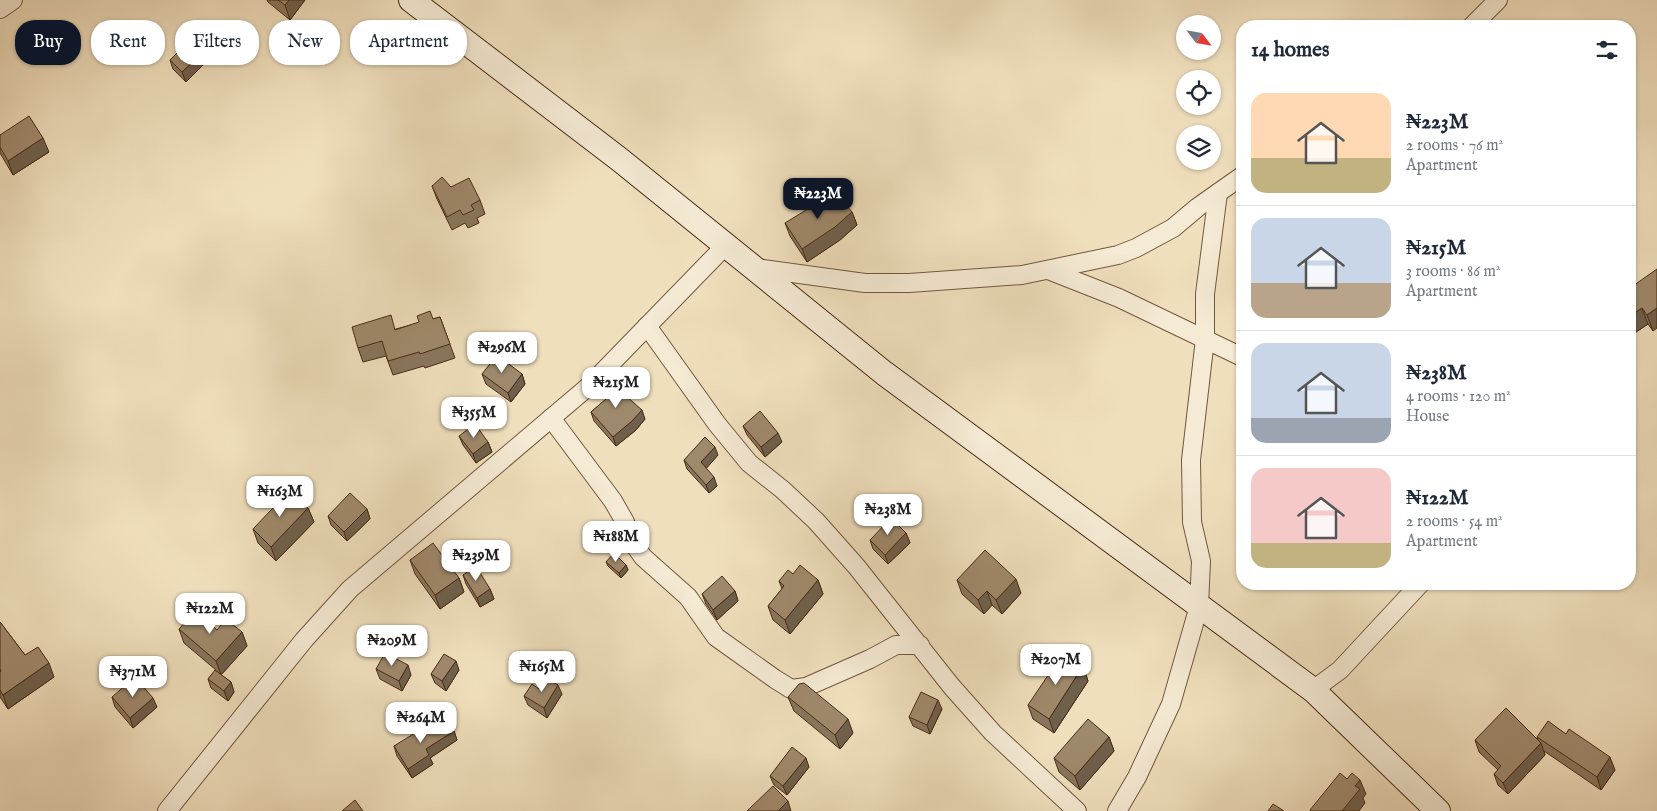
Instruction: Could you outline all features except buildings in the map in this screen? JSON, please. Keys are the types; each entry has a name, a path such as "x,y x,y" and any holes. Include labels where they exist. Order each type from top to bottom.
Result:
{"main road":[{"path":"412,0 619,159 884,373 1313,690 1438,811"}],"street":[{"path":"0,8 13,0"},
{"path":"1478,20 1498,0"},
{"path":"754,268 865,283 900,283 1022,275 1118,256 1173,228 1236,180"},
{"path":"1117,811 1137,777 1171,704 1199,606 1201,562 1192,522 1191,460 1205,338 1205,294 1218,193"},
{"path":"167,811 304,640 350,589 589,386 726,245"},
{"path":"1048,270 1119,298 1236,354"},
{"path":"647,326 718,424 749,463 783,490 816,521 856,566 952,686 993,733 1077,811"},
{"path":"551,418 613,501 625,522 631,540 643,557 688,597 716,637 775,680 791,689 806,687 870,659 896,645 920,646"},
{"path":"1313,690 1340,670 1414,590"}]}
